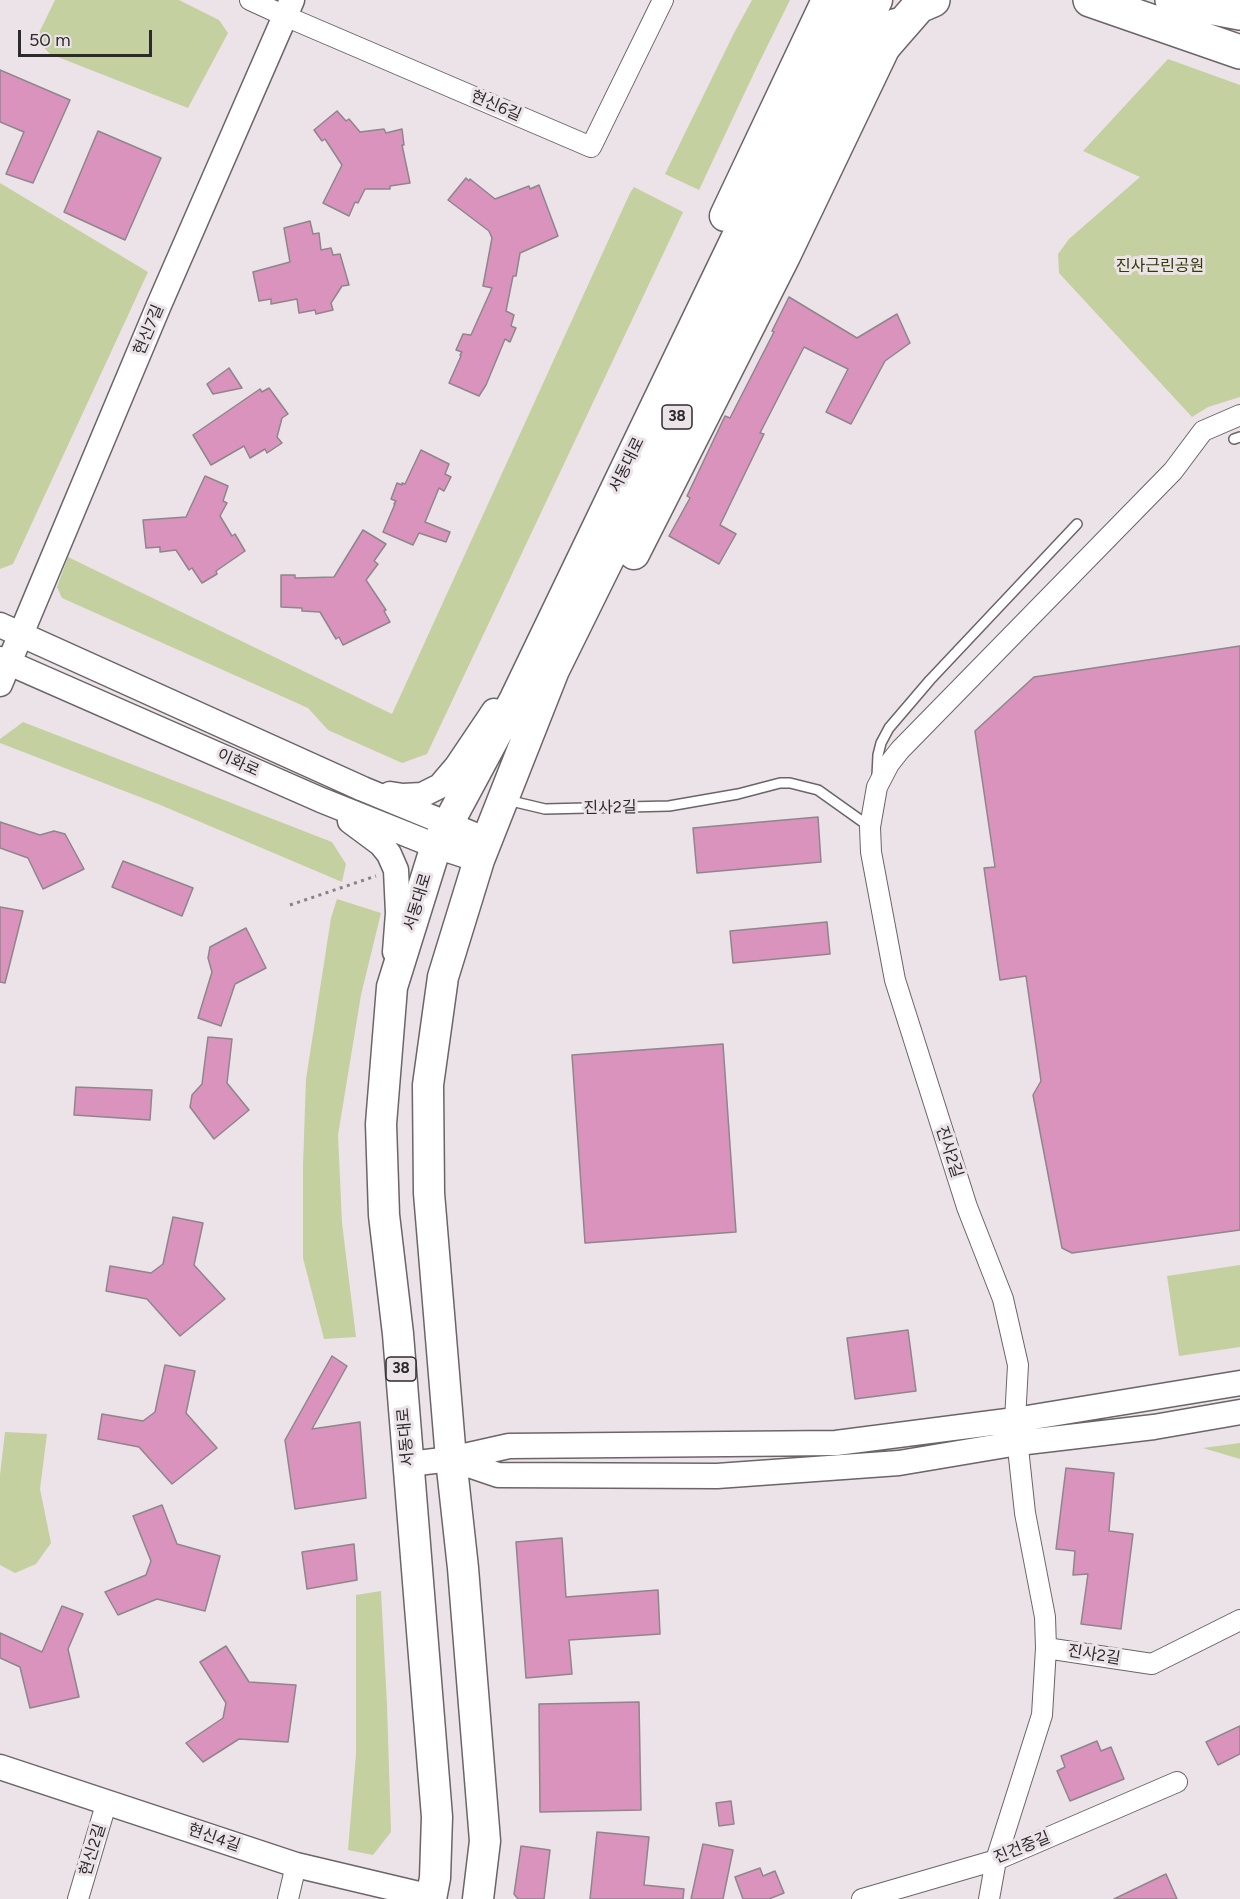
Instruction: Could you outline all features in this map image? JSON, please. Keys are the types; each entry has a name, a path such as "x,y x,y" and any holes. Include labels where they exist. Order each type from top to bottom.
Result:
{"highway":[{"path":"885,45 919,6 933,0"},
{"path":"1089,0 1240,52"},
{"path":"1175,1 1240,13"}],"main road":[{"path":"445,827 494,711 827,0"},
{"name":"서동대로","path":"431,1898 435,1878 437,1817 398,1334 383,1204 381,1124 392,987 445,827 515,699 749,212 855,0"},
{"path":"483,850 785,256 885,45 898,3"},
{"name":"서동대로","path":"478,1899 485,1841 429,1192 428,1085 443,977 483,850 554,670 628,520 898,3"}],"street":[{"name":"현신6길","path":"250,0 288,8 591,147 663,0"},
{"name":"현신7길","path":"0,684 11,630 159,305 288,8"},
{"path":"870,827 877,787 900,750 1173,471 1203,431 1240,416"},
{"path":"11,630 445,827 483,850"},
{"name":"이화로","path":"5,661 321,800 445,827"},
{"path":"363,789 403,796 422,795 440,786 457,766 494,711"},
{"path":"321,800 381,844 389,854 396,870 398,913 392,987"},
{"name":"진사2길","path":"870,827 871,852 895,980 967,1207 1003,1299 1018,1365 1016,1431 1025,1513 1045,1617 1046,1648 1152,1664 1240,1620"},
{"path":"451,1459 498,1475 717,1476 898,1463 1016,1431 1240,1383"},
{"path":"409,1464 451,1459 509,1446 836,1443 1016,1431 1154,1426 1240,1412"},
{"path":"989,1899 996,1860 1042,1715 1046,1648"},
{"name":"현신4길","path":"0,1767 296,1865 431,1898"},
{"name":"진건중길","path":"862,1899 996,1860 1177,1782"},
{"name":"현신2길","path":"78,1899 107,1801"},
{"path":"288,1899 296,1865"}],"lane":[{"path":"877,787 878,755 889,728 930,680 1077,524"},
{"name":"진사2길","path":"507,800 545,809 669,806 738,794 780,783 790,783 818,790 870,827"}],"path":[{"path":"290,905 396,870"}],"green space":[{"path":"55,0 179,0 219,20 228,33 188,108 50,54 36,39"},
{"path":"752,0 790,0 699,190 665,174"},
{"name":"진사근린공원","path":"1168,59 1240,85 1240,397 1208,407 1192,417 1059,273 1058,254 1069,239 1140,177 1083,151"},
{"path":"0,183 148,272 13,564 0,569"},
{"path":"634,187 683,212 427,754 402,763 328,730 308,708 62,598 57,587 68,557 392,714"},
{"path":"23,722 332,842 346,864 342,882 158,804 0,743 0,739"},
{"path":"337,899 381,913 361,995 338,1135 342,1223 356,1337 324,1339 303,1258 303,1165 306,1079 331,918"},
{"path":"1240,1265 1240,1347 1179,1356 1167,1276"},
{"path":"5,1432 47,1434 40,1489 51,1543 36,1564 15,1573 0,1565 0,1475"},
{"path":"1240,1443 1240,1459 1203,1448"},
{"path":"381,1591 391,1832 373,1855 348,1850 356,1754 356,1595"}],"building":[{"path":"0,70 70,100 33,183 6,174 24,132 0,122"},
{"path":"337,111 346,121 349,119 360,132 384,129 386,133 402,129 404,145 402,145 410,183 390,186 390,189 365,189 358,203 355,202 349,216 323,203 342,165 325,139 322,141 314,130"},
{"path":"98,131 161,158 125,240 64,212"},
{"path":"466,178 495,199 529,186 530,189 539,185 558,236 520,253 506,311 514,315 511,326 516,328 510,342 505,339 486,385 479,396 449,383 461,356 462,352 456,350 463,334 471,335 492,288 483,286 492,238 489,231 448,200"},
{"path":"310,221 313,234 319,233 321,250 331,248 333,255 340,254 349,285 342,286 331,303 333,310 316,314 315,310 299,313 297,299 271,304 271,299 259,301 253,272 290,262 284,228"},
{"path":"789,297 857,338 897,314 910,343 885,361 851,424 826,412 848,369 804,347 760,433 764,434 720,525 736,534 719,564 669,536 690,498 687,496 725,416 730,418 774,332 772,331"},
{"path":"229,368 242,388 213,394 207,384"},
{"path":"269,388 288,414 282,418 277,437 282,443 267,453 265,449 250,458 244,446 211,465 193,435 260,389 262,392"},
{"path":"421,450 449,464 445,474 451,477 444,491 439,488 425,522 450,532 446,542 419,533 413,545 383,532 396,501 391,499 397,483 405,484"},
{"path":"205,476 228,486 223,501 227,503 220,516 232,536 235,534 245,551 202,583 192,568 189,570 176,550 160,552 160,547 146,548 143,520 186,517"},
{"path":"363,530 386,544 374,561 378,564 366,580 386,610 384,611 390,622 343,645 339,637 336,639 320,612 281,607 281,575 295,575 295,578 334,577"},
{"path":"1240,646 1240,1230 1072,1253 1062,1248 1033,1095 1041,1081 1026,976 1000,980 984,868 995,867 975,731 1034,677"},
{"path":"818,817 821,862 697,873 693,828"},
{"path":"0,822 40,835 54,831 65,834 84,869 43,889 28,858 0,848"},
{"path":"123,861 193,888 182,916 112,887"},
{"path":"0,907 23,911 5,983 0,982"},
{"path":"827,922 830,954 733,963 730,931"},
{"path":"246,928 266,968 235,984 221,1026 198,1018 212,972 208,958 210,947"},
{"path":"208,1037 232,1039 227,1083 249,1110 214,1139 190,1107 192,1095 202,1084"},
{"path":"723,1044 736,1232 585,1243 572,1055"},
{"path":"76,1087 152,1090 150,1120 74,1115"},
{"path":"173,1217 203,1223 194,1265 225,1299 180,1336 147,1299 106,1291 110,1266 151,1273 163,1264"},
{"path":"908,1330 916,1391 855,1399 847,1338"},
{"path":"332,1356 347,1366 312,1429 360,1422 366,1498 295,1509 285,1440"},
{"path":"165,1365 195,1371 186,1413 217,1448 172,1484 139,1447 98,1439 102,1414 143,1421 155,1412"},
{"path":"1066,1468 1114,1473 1109,1531 1133,1534 1121,1629 1081,1624 1088,1574 1073,1575 1075,1551 1056,1549"},
{"path":"162,1505 177,1544 220,1556 205,1611 157,1599 118,1615 105,1592 146,1575 151,1561 133,1516"},
{"path":"562,1538 566,1597 658,1590 660,1634 569,1640 572,1674 526,1678 516,1542"},
{"path":"354,1544 357,1580 307,1589 302,1552"},
{"path":"62,1606 83,1614 68,1649 79,1697 30,1708 20,1667 0,1658 0,1633 42,1652"},
{"path":"226,1646 249,1682 296,1685 288,1742 239,1739 203,1762 186,1743 223,1718 226,1703 200,1662"},
{"path":"639,1702 641,1810 540,1812 539,1704"},
{"path":"1240,1726 1240,1754 1218,1765 1206,1742"},
{"path":"1097,1741 1101,1751 1111,1747 1124,1779 1070,1801 1057,1771 1065,1767 1061,1756"},
{"path":"731,1801 734,1824 719,1826 716,1803"},
{"path":"597,1832 649,1837 644,1885 684,1889 683,1899 590,1899"},
{"path":"703,1844 733,1850 723,1899 691,1899"},
{"path":"521,1846 550,1850 544,1899 518,1899 514,1894"},
{"path":"760,1868 763,1876 775,1871 784,1893 769,1899 743,1899 735,1877"},
{"path":"1166,1874 1177,1899 1114,1899"}]}
